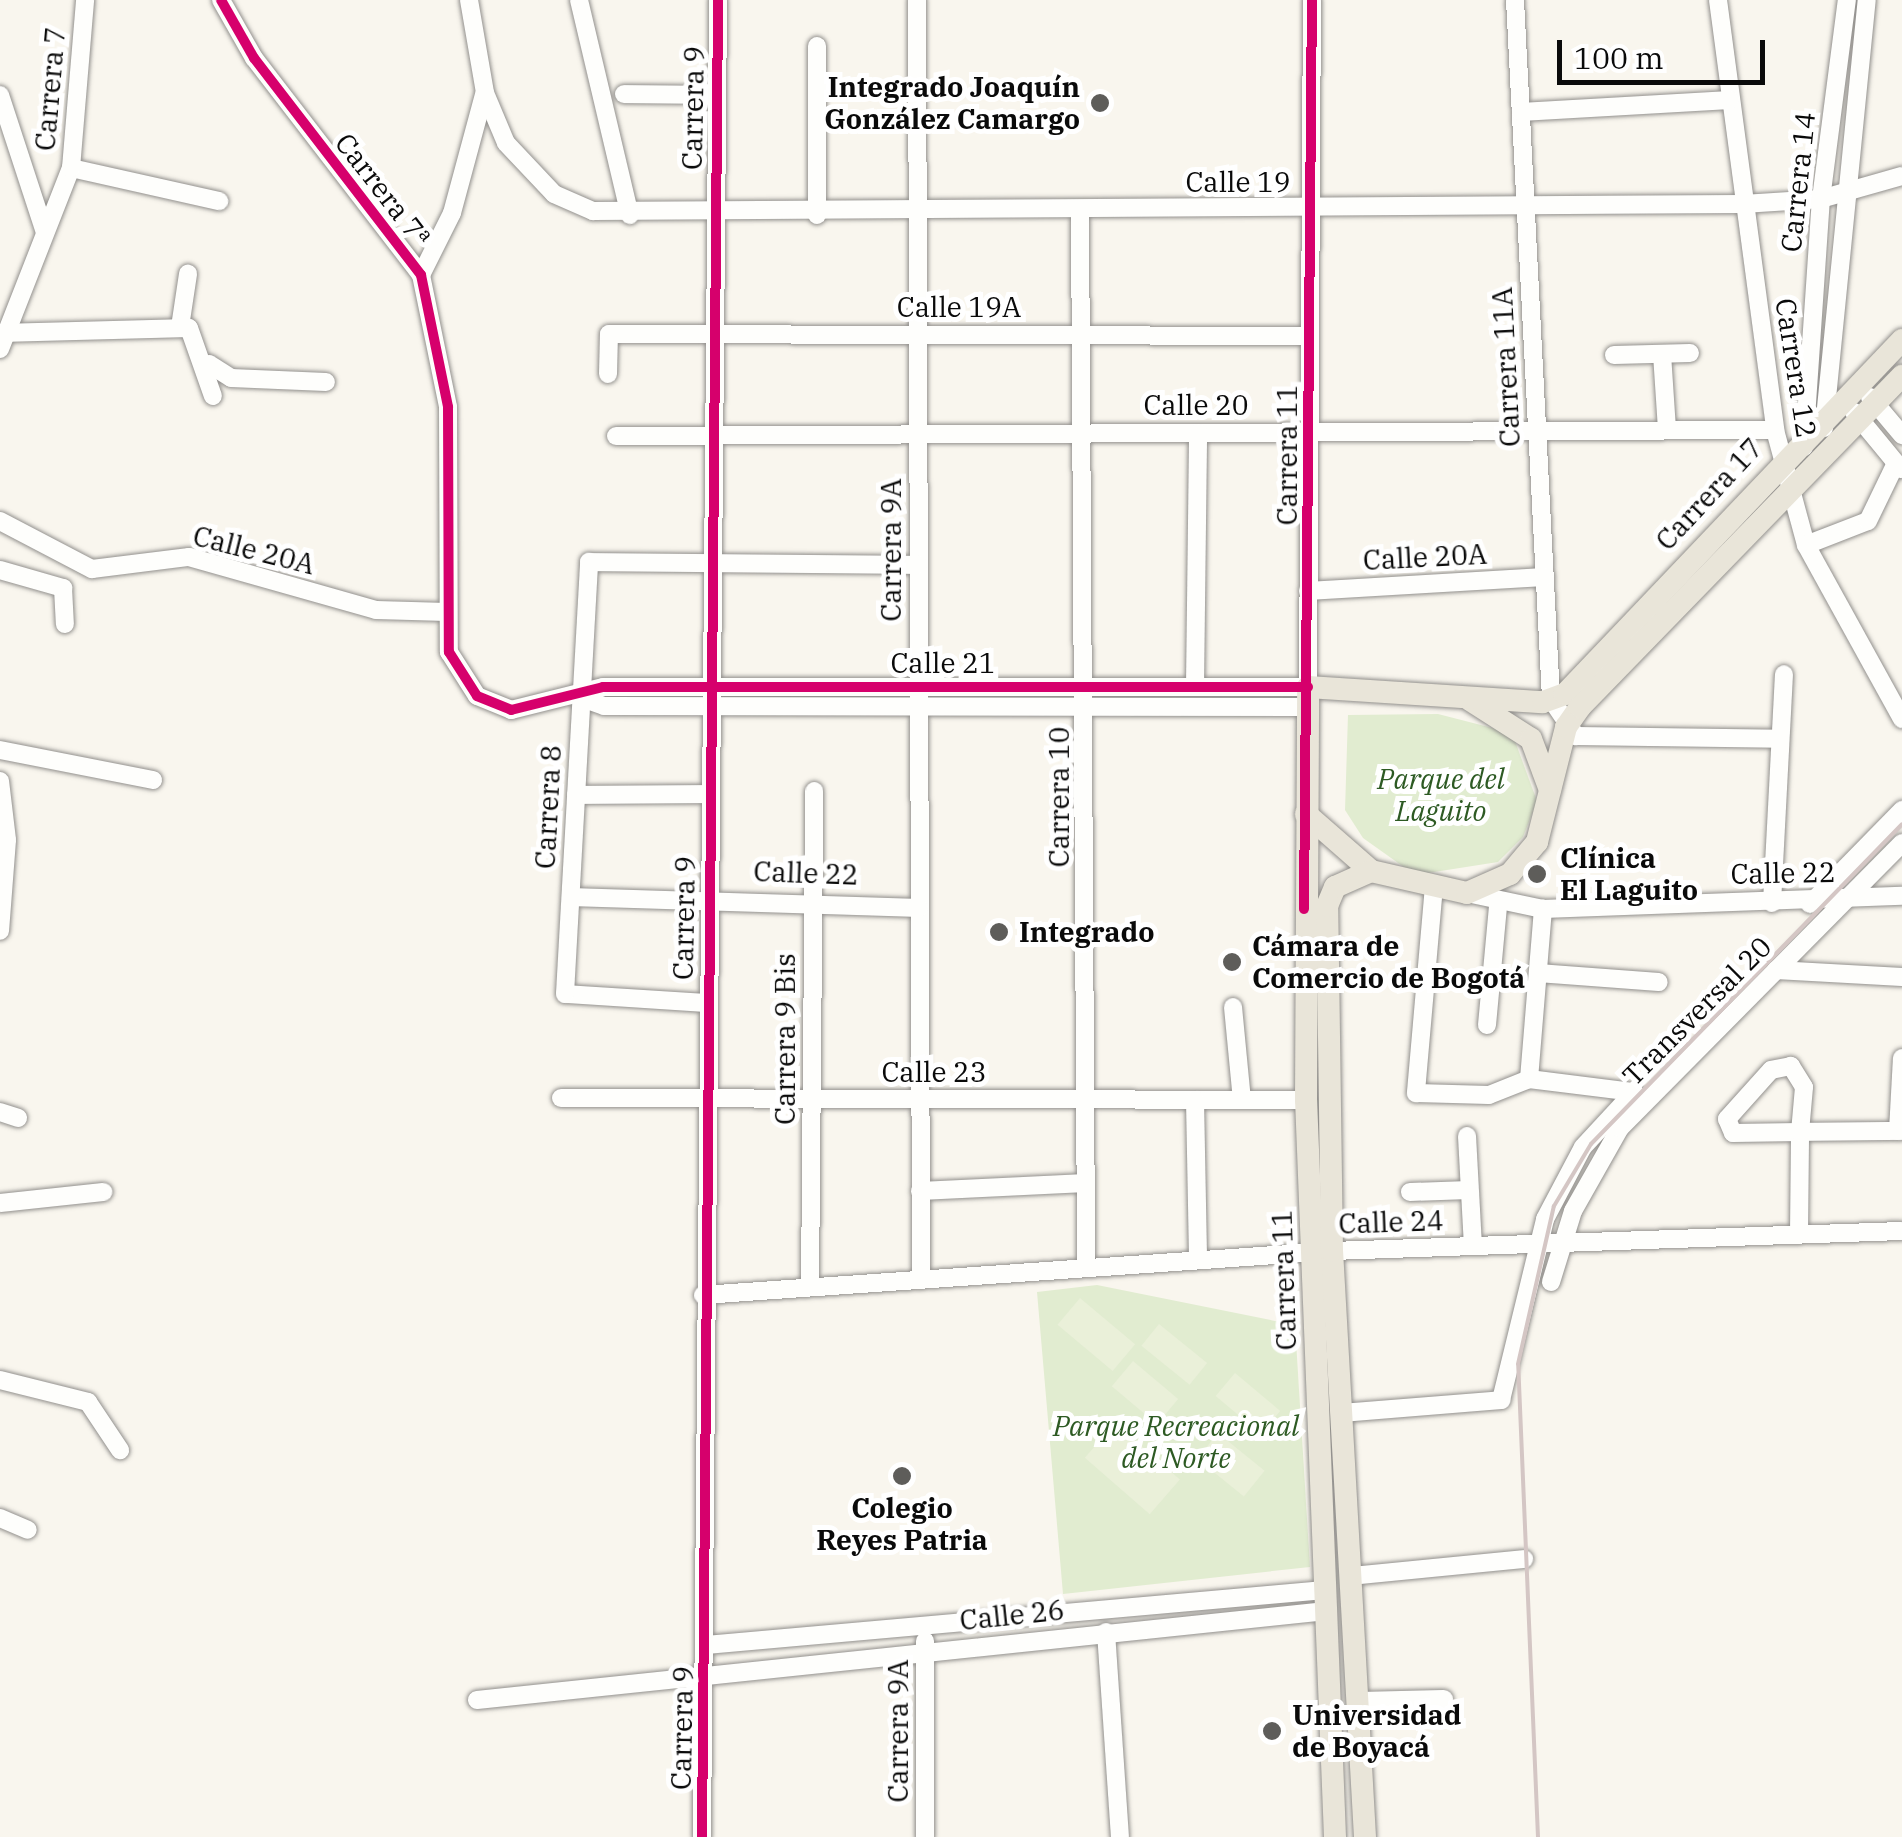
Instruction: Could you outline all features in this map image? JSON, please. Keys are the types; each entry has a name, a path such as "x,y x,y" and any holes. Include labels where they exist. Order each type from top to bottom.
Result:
{"main road":[{"name":"Carrera 17","path":"1558,696 1783,458 1902,340"},
{"name":"Carrera 17","path":"1567,725 1902,376"},
{"path":"1462,696 1531,739 1552,798"},
{"name":"Calle 21","path":"1306,697 1558,696"},
{"name":"Carrera 11","path":"1306,697 1306,1100 1341,1413 1365,1837"},
{"path":"1467,893 1510,874 1536,842 1552,798 1567,725"},
{"path":"1306,814 1371,872"},
{"name":"Carrera 11","path":"1335,1837 1325,1600 1322,1252 1327,906 1335,887 1371,872"},
{"name":"Calle 22","path":"1371,872 1467,893"}],"street":[{"name":"Carrera 7","path":"3,339 71,168 86,0"},
{"name":"Carrera 7ª","path":"221,0 254,58 421,275 448,407 448,652 477,696 511,710 582,698"},
{"path":"469,0 484,94 506,143 554,194 630,214 579,0"},
{"name":"Carrera 9","path":"702,1837 710,333 718,0"},
{"name":"Carrera 9A","path":"916,0 920,1280"},
{"name":"Carrera 11","path":"1306,697 1312,0"},
{"name":"Carrera 11A","path":"1515,0 1544,578 1558,696 1567,725"},
{"name":"Carrera 12","path":"1718,0 1775,430 1806,544 1902,719"},
{"name":"Carrera 14","path":"1792,488 1807,436 1821,199 1847,0"},
{"name":"Carrera 14","path":"1822,458 1842,194 1867,0"},
{"path":"817,46 817,215"},
{"path":"421,275 452,212 484,94"},
{"path":"624,94 715,95"},
{"path":"0,95 6,133 44,230"},
{"path":"1521,112 1730,100"},
{"path":"71,168 219,201"},
{"name":"Calle 19","path":"630,214 1743,204 1821,199 1902,176"},
{"name":"Carrera 10","path":"1080,209 1086,334 1086,1266"},
{"path":"188,274 184,328 209,364 231,378 326,382"},
{"path":"3,339 184,328"},
{"name":"Calle 19A","path":"608,374 609,334 1310,336"},
{"path":"1614,356 1690,353"},
{"path":"1662,354 1667,430"},
{"path":"209,364 213,396"},
{"path":"1806,544 1862,526 1878,511 1899,466 1852,392"},
{"path":"1868,412 1902,435"},
{"name":"Calle 20","path":"616,436 1775,430"},
{"path":"1195,686 1198,433"},
{"name":"Calle 20A","path":"0,521 92,569 188,557 376,610 447,612"},
{"path":"710,561 918,565"},
{"name":"Carrera 8","path":"705,1003 565,994 589,562 710,561"},
{"path":"0,570 63,588 65,624"},
{"name":"Calle 20A","path":"1308,591 1544,578"},
{"path":"1772,903 1784,674"},
{"name":"Calle 21","path":"582,698 603,686 708,685 1195,686 1306,697"},
{"name":"Calle 21","path":"582,698 708,705 1086,706 1306,697"},
{"path":"1567,725 1576,736 1780,739"},
{"path":"0,750 153,780"},
{"path":"0,781 8,840 0,930"},
{"name":"Carrera 9 Bis","path":"810,1287 814,792"},
{"path":"576,796 708,794"},
{"path":"1810,904 1902,810"},
{"name":"Transversal 20","path":"1566,1241 1620,1128 1902,844"},
{"path":"1434,886 1416,1094 1489,1095 1529,1079 1543,909"},
{"name":"Calle 22","path":"1467,893 1498,906 1543,909 1810,904 1902,896"},
{"name":"Calle 22","path":"571,897 920,908"},
{"path":"1487,1024 1498,906"},
{"path":"1776,970 1902,977"},
{"path":"1538,974 1659,982"},
{"path":"1233,1007 1242,1100"},
{"path":"1799,1234 1800,1132 1804,1086 1792,1066 1771,1070 1727,1119 1732,1133 1800,1132 1900,1130 1902,1058"},
{"name":"Transversal 20","path":"1341,1413 1502,1400 1536,1245 1583,1147 1634,1092 1529,1079"},
{"name":"Calle 23","path":"561,1098 1306,1100"},
{"path":"1195,1100 1198,1259"},
{"path":"1467,1136 1473,1246"},
{"path":"920,1191 1086,1183"},
{"path":"1410,1192 1470,1190"},
{"path":"0,1203 103,1192"},
{"name":"Calle 24","path":"702,1295 1322,1252 1902,1231"},
{"path":"1551,1282 1566,1241"},
{"path":"0,1380 88,1402 120,1450"},
{"path":"0,1518 28,1530"},
{"path":"1351,1576 1524,1558"},
{"name":"Calle 26","path":"706,1646 924,1626 1325,1600"},
{"name":"Calle 26","path":"477,1700 705,1682 1106,1632 1325,1600"},
{"name":"Carrera 9A","path":"924,1626 925,1837"},
{"path":"1106,1632 1120,1837"},
{"path":"1358,1702 1444,1699"}],"green space":[{"name":"Parque del Laguito","path":"1438,714 1512,733 1537,801 1523,837 1498,862 1415,875 1363,838 1345,810 1348,715"},
{"name":"Parque Recreacional del Norte","path":"1097,1285 1295,1325 1310,1567 1063,1594 1037,1292"},
{"path":"1080,1298 1135,1344 1113,1371 1058,1325"},
{"path":"1159,1324 1207,1363 1190,1385 1141,1346"},
{"path":"1133,1361 1178,1399 1157,1424 1112,1386"},
{"path":"1235,1373 1280,1411 1261,1434 1216,1396"},
{"path":"1115,1423 1180,1479 1150,1514 1085,1458"},
{"path":"1218,1433 1265,1471 1244,1496 1197,1459"}],"railway":[{"path":"1538,1837 1518,1364 1554,1206 1591,1144 1902,824"}],"cycle path":[{"path":"221,0 254,58 421,275 448,407 449,652 477,696 511,710 603,687 1308,687"},
{"path":"702,1837 718,0"},
{"path":"1304,909 1312,0"}],"place":[{"name":"Integrado Joaquín González Camargo","path":"1100,103"},
{"name":"Clínica El Laguito","path":"1537,874"},
{"name":"Integrado","path":"999,932"},
{"name":"Cámara de Comercio de Bogotá","path":"1232,962"},
{"name":"Colegio Reyes Patria","path":"902,1476"},
{"name":"Universidad de Boyacá","path":"1272,1731"}]}
